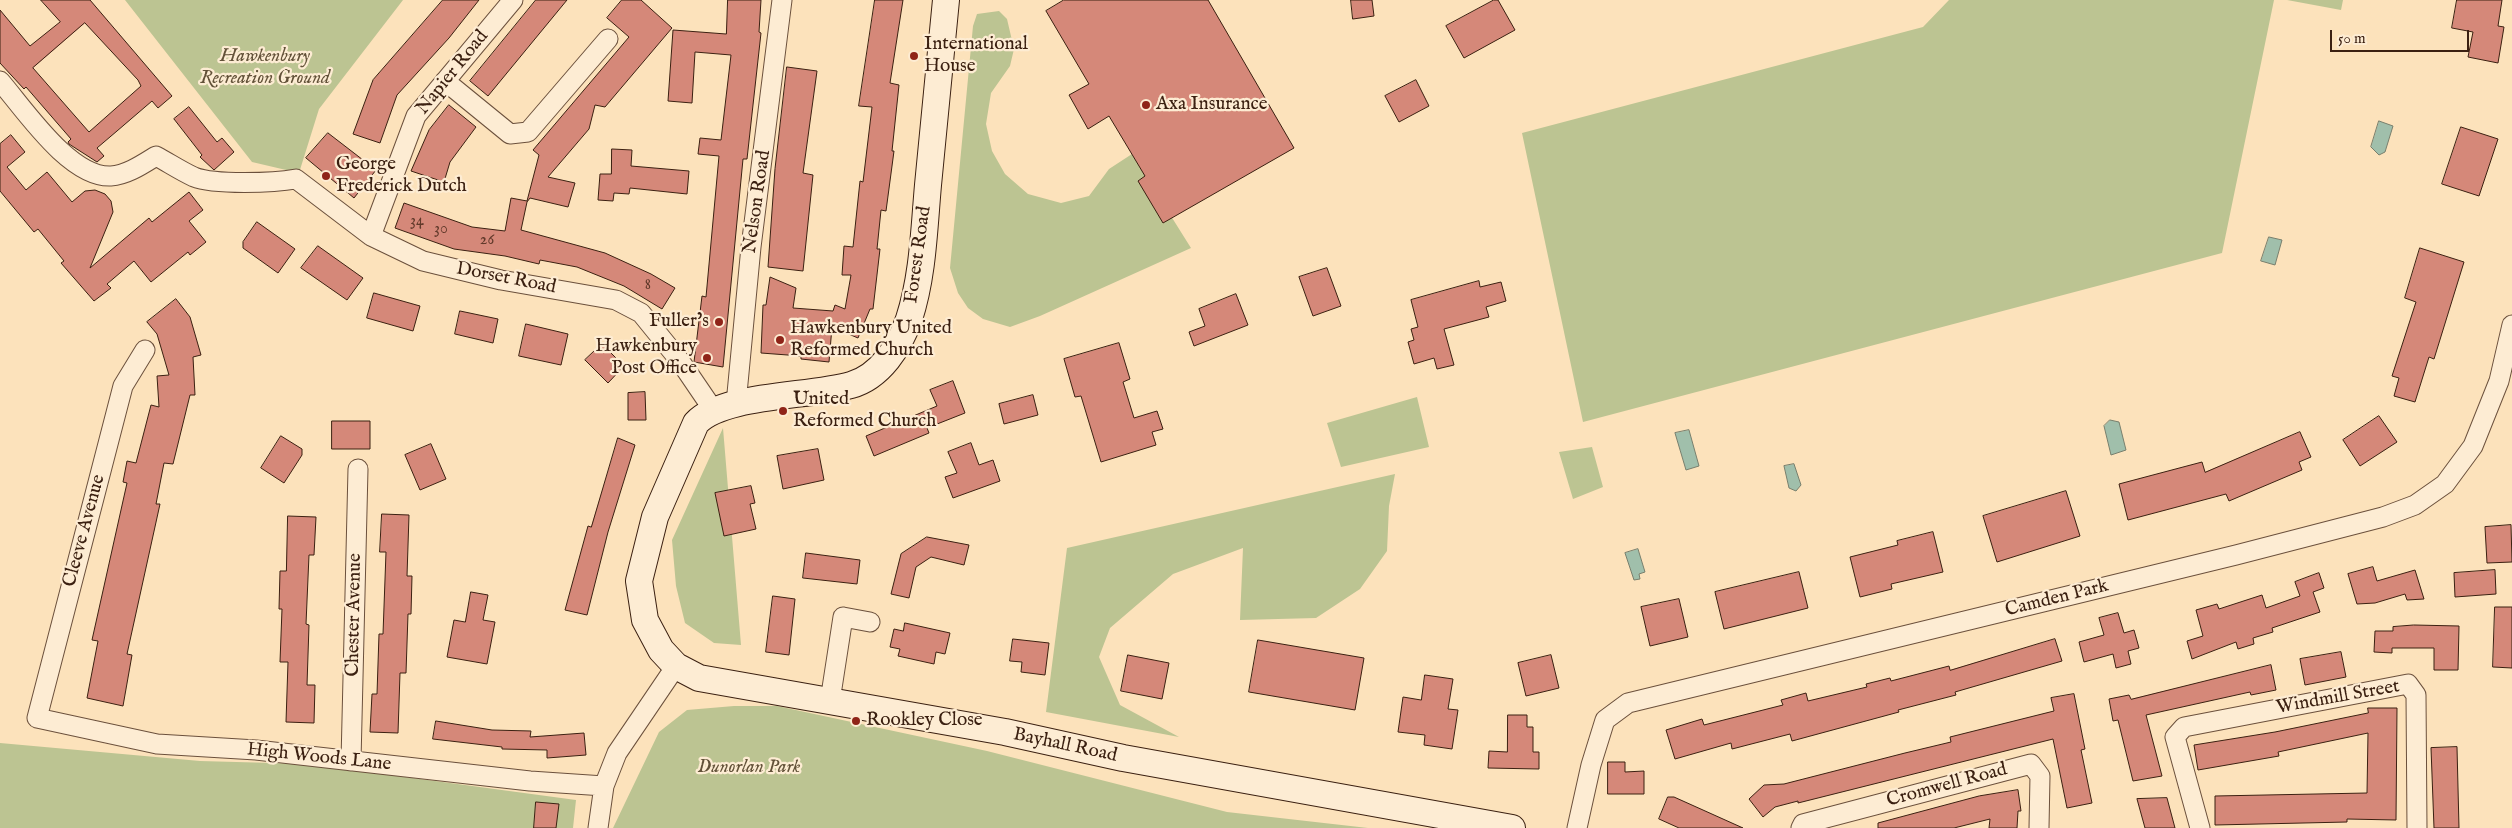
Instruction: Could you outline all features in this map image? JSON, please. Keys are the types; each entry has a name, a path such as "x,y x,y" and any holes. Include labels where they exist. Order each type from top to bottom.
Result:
{"street":[{"name":"Napier Road","path":"371,236 416,116 513,0"},
{"name":"Nelson Road","path":"725,407 751,247 782,0"},
{"name":"Forest Road","path":"725,407 822,393 854,385 874,373 887,361 898,343 908,321 921,260 946,0"},
{"path":"445,81 510,134 528,132 608,39"},
{"name":"Dorset Road","path":"0,81 63,155 89,173 111,176 137,168 156,156 196,178 222,181 296,179 371,236 423,261 454,270 616,300 625,304 641,313 680,361 725,407"},
{"name":"Camden Park","path":"1577,828 1591,765 1605,720 1628,702 2236,555 2384,517 2415,504 2445,484 2473,446 2499,380 2512,325"},
{"name":"Cleeve Avenue","path":"36,718 123,386 145,350"},
{"name":"Bayhall Road","path":"725,407 704,414 696,423 655,517 639,581 645,620 661,650 676,666 699,678 1005,732 1142,762 1512,828"},
{"name":"Chester Avenue","path":"351,761 358,468"},
{"path":"830,701 843,617 870,622"},
{"path":"598,828 604,786 617,753 676,666"},
{"name":"Windmill Street","path":"2200,828 2175,737 2184,727 2408,684 2416,695 2416,828"},
{"name":"High Woods Lane","path":"36,718 157,744 256,750 530,781 604,786"},
{"name":"Cromwell Road","path":"1801,828 1803,824 2031,764 2040,776 2039,828"}],"green space":[{"name":"Hawkenbury Recreation Ground","path":"125,0 403,0 319,109 299,173 252,162"},
{"path":"1949,0 2274,0 2222,253 1583,422 1522,133 1923,27"},
{"path":"2287,0 2343,0 2341,10"},
{"path":"999,11 1007,19 1014,49 1010,66 991,93 986,124 992,151 1005,174 1028,194 1061,203 1089,196 1109,169 1132,154 1191,248 1040,316 1010,327 983,319 968,308 958,293 950,268 973,26 977,14"},
{"path":"1417,397 1429,447 1341,467 1327,423"},
{"path":"723,428 741,645 714,643 685,623 676,586 672,540"},
{"path":"1592,447 1603,487 1573,499 1559,452"},
{"path":"1395,474 1389,506 1387,551 1360,589 1316,618 1240,620 1243,548 1173,574 1110,628 1099,657 1120,705 1179,737 1046,712 1067,548"},
{"name":"Dunorlan Park","path":"734,706 777,706 987,751 1227,812 1368,828 613,828 659,732 687,710"},
{"path":"0,743 200,761 309,764 576,800 573,828 0,828"}],"shaded area":[{"path":"2379,121 2393,126 2385,152 2379,155 2371,147"},
{"path":"2269,237 2282,240 2275,265 2261,261"},
{"path":"2110,420 2119,422 2126,450 2111,455 2104,426"},
{"path":"1689,430 1699,466 1686,470 1675,433"},
{"path":"1794,464 1801,485 1796,491 1789,488 1784,466"},
{"path":"1638,549 1645,572 1639,574 1640,579 1634,580 1625,553"}],"building":[{"path":"41,0 90,0 172,96 158,108 152,101 97,148 104,156 97,162 69,144 68,142 71,139 26,87 24,89 0,63 0,10 30,46 60,22","holes":["85,23 138,80 141,86 89,132 33,68"]},
{"path":"443,0 479,0 449,38 397,95 380,143 353,134 373,80"},
{"path":"536,0 567,0 488,96 470,81"},
{"path":"622,0 641,0 672,28 605,107 595,105 589,129 548,177 575,183 568,207 530,198 527,202 521,230 605,253 651,274 675,288 662,309 624,286 577,267 540,260 539,264 505,256 454,249 395,228 404,203 472,227 505,231 511,198 527,201 539,155 533,150 629,37 607,18"},
{"path":"728,0 761,0 759,32 761,33 747,159 743,159 723,367 694,362 702,296 706,297 719,156 698,154 700,138 721,140 731,55 695,52 692,103 668,101 673,30 726,34"},
{"path":"875,0 903,0 890,83 899,85 892,151 894,151 886,211 881,210 877,249 880,249 873,309 870,309 858,338 832,327 829,362 801,359 801,356 761,353 763,305 766,305 770,277 796,288 793,308 833,311 835,305 845,309 851,275 842,275 844,246 853,247 860,181 863,182 872,107 859,106"},
{"name":"Axa Insurance","path":"1064,0 1208,0 1294,148 1163,223 1138,181 1145,176 1109,116 1088,129 1069,95 1089,84 1046,11"},
{"path":"1351,0 1372,0 1374,16 1353,19"},
{"path":"1494,0 1498,0 1515,30 1464,58 1446,26"},
{"path":"2457,0 2502,0 2498,26 2504,27 2498,63 2468,57 2473,32 2452,28"},
{"path":"787,67 817,71 803,173 813,175 803,271 768,267 775,169"},
{"path":"1416,80 1429,106 1399,122 1385,96"},
{"path":"449,105 476,127 450,162 444,182 411,171 429,130"},
{"path":"189,107 217,142 222,138 234,152 214,170 200,157 202,155 174,119"},
{"path":"2461,127 2498,139 2479,196 2442,184"},
{"path":"328,133 376,170 354,198 306,158"},
{"path":"11,135 25,152 7,167 26,190 47,172 72,202 85,191 95,190 105,194 111,201 113,212 90,268 149,218 152,222 189,192 203,210 189,221 206,242 190,255 188,252 151,282 134,261 107,284 111,288 94,301 61,263 64,261 38,229 34,232 0,191 0,144"},
{"path":"612,149 632,150 631,166 689,171 687,194 630,188 629,194 614,193 613,201 598,200 600,174 611,174"},
{"path":"257,222 295,249 278,273 243,248 243,242"},
{"path":"318,246 363,278 347,300 301,268"},
{"path":"2420,248 2464,262 2434,359 2429,357 2415,402 2394,396 2399,378 2392,376 2416,302 2405,298"},
{"path":"1327,268 1341,306 1313,316 1299,277"},
{"path":"1479,281 1480,287 1501,282 1506,301 1486,307 1489,317 1444,329 1454,365 1437,369 1434,358 1414,364 1408,342 1414,340 1411,329 1418,327 1411,300"},
{"path":"374,293 420,306 413,331 367,318"},
{"path":"1236,294 1248,325 1194,346 1189,332 1205,326 1199,309"},
{"path":"176,299 190,317 201,355 193,357 195,395 190,395 173,464 164,463 156,504 160,504 127,654 132,655 123,706 87,698 98,641 92,640 127,483 123,482 127,461 136,463 151,405 159,407 157,376 169,375 157,334 147,322"},
{"path":"460,311 498,319 493,343 455,334"},
{"path":"526,324 568,334 561,365 519,356"},
{"path":"1119,343 1130,379 1123,382 1134,418 1157,411 1163,429 1152,432 1156,445 1101,462 1081,396 1075,397 1064,359"},
{"path":"602,344 624,366 608,383 585,360"},
{"path":"953,381 965,413 927,428 929,433 874,456 866,436 937,406 930,390"},
{"path":"645,392 646,420 628,420 628,393"},
{"path":"1033,395 1038,415 1004,424 999,404"},
{"path":"2379,416 2397,442 2360,466 2343,440"},
{"path":"332,421 370,421 370,449 332,449"},
{"path":"2300,432 2311,457 2299,462 2302,470 2229,501 2226,494 2128,520 2119,484 2202,462 2205,472"},
{"path":"281,436 302,449 302,455 284,483 261,468"},
{"path":"618,438 635,445 608,532 587,615 565,610 588,526 591,527"},
{"path":"971,443 979,465 993,460 1000,481 953,498 945,477 957,473 948,452"},
{"path":"431,444 446,479 420,490 405,455"},
{"path":"818,449 824,480 783,489 777,456"},
{"path":"751,486 755,503 750,504 756,529 724,536 715,493"},
{"path":"2066,491 2080,536 1997,562 1983,516"},
{"path":"382,514 409,515 407,576 412,576 411,614 408,614 406,673 400,673 398,733 370,732 372,694 377,694 379,634 383,634 386,552 380,552"},
{"path":"288,516 316,517 314,555 309,555 306,624 309,625 307,685 315,685 314,723 286,722 288,662 280,662 282,609 279,609 280,571 286,571"},
{"path":"2511,525 2512,562 2487,563 2485,527"},
{"path":"1933,532 1943,572 1891,584 1892,589 1860,597 1850,557 1898,545 1897,541"},
{"path":"927,537 969,545 964,565 931,557 916,567 909,598 891,594 901,554"},
{"path":"806,553 860,560 857,584 803,578"},
{"path":"2373,567 2377,581 2415,570 2424,599 2407,600 2405,594 2375,603 2357,604 2348,574"},
{"path":"2495,570 2496,594 2455,597 2454,573"},
{"path":"1799,572 1808,608 1724,629 1715,592"},
{"path":"2319,573 2324,588 2313,592 2320,612 2272,628 2273,632 2253,638 2254,644 2238,649 2236,642 2192,659 2187,641 2203,636 2196,610 2217,604 2219,609 2262,595 2266,608 2300,596 2295,582"},
{"path":"471,592 488,595 483,620 495,622 487,664 447,657 454,620 465,622"},
{"path":"773,596 795,599 789,655 766,652"},
{"path":"1679,599 1688,637 1650,646 1641,607"},
{"path":"2495,607 2512,607 2512,668 2493,667"},
{"path":"2118,613 2124,633 2134,630 2139,648 2128,651 2131,664 2116,668 2113,654 2084,662 2079,642 2104,635 2099,618"},
{"path":"905,623 950,633 945,654 936,652 934,664 898,656 900,649 890,647 894,629 903,631"},
{"path":"2414,625 2459,626 2458,670 2434,670 2434,648 2392,648 2392,653 2374,652 2375,631 2393,631 2393,627"},
{"path":"1013,639 1049,643 1045,675 1021,672 1022,662 1010,661"},
{"path":"2055,639 2062,661 1955,692 1956,695 1898,710 1899,712 1792,741 1790,734 1732,749 1731,743 1675,759 1666,730 1702,719 1704,725 1783,705 1781,700 1806,693 1808,701 1867,687 1866,684 1890,678 1891,681 1949,666 1950,670"},
{"path":"1258,640 1364,658 1355,710 1249,692"},
{"path":"2341,652 2346,677 2305,685 2300,659"},
{"path":"1128,655 1169,663 1162,699 1121,691"},
{"path":"1551,655 1559,688 1526,696 1518,663"},
{"path":"2271,665 2276,690 2251,695 2250,692 2146,715 2162,776 2133,781 2118,720 2113,721 2109,699 2129,695 2131,699"},
{"path":"1425,675 1453,679 1448,709 1458,710 1452,749 1424,745 1425,735 1398,732 1403,697 1421,700"},
{"path":"2074,694 2085,749 2081,750 2092,803 2067,808 2053,739 1798,803 1798,801 1775,807 1763,817 1749,799 1764,785 1784,784 1951,742 1950,737 2054,711 2051,698"},
{"path":"2368,708 2397,708 2396,820 2347,819 2347,822 2215,825 2215,796 2367,793 2368,733 2278,752 2279,756 2198,770 2194,745 2275,732 2368,713"},
{"path":"1508,715 1527,715 1527,727 1533,727 1533,752 1539,752 1539,769 1488,768 1489,751 1507,752"},
{"path":"436,721 492,730 531,731 530,737 584,733 586,755 547,758 547,750 502,749 502,747 433,739"},
{"path":"2457,747 2459,828 2434,828 2431,748"},
{"path":"1608,762 1625,762 1625,772 1644,771 1644,794 1608,794"},
{"path":"2018,790 2021,811 2018,811 2017,828 1989,828 1990,819 1954,828 1878,828 1878,823 1979,796"},
{"path":"1668,797 1674,797 1743,828 1679,828 1659,819"},
{"path":"2167,798 2175,828 2145,828 2137,799"},
{"path":"536,802 559,804 556,828 534,828"}],"place":[{"name":"International House","path":"914,56"},
{"name":"Axa Insurance","path":"1146,105"},
{"name":"George Frederick Dutch","path":"326,176"},
{"name":"Fuller’s","path":"719,322"},
{"name":"Hawkenbury United Reformed Church","path":"780,340"},
{"name":"Hawkenbury Post Office","path":"707,358"},
{"name":"United Reformed Church","path":"783,411"},
{"name":"Rookley Close","path":"856,721"}]}
